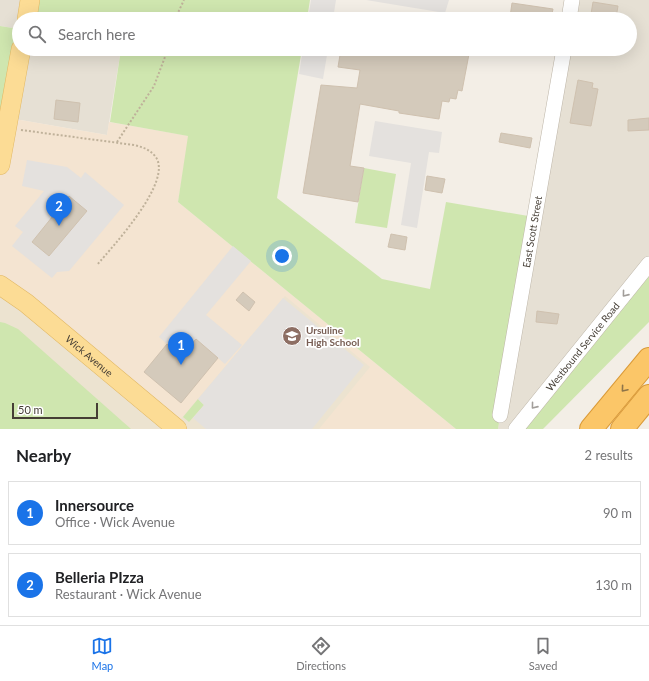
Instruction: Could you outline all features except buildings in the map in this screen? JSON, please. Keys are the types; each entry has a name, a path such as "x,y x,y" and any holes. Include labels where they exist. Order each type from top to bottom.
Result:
{"highway":[{"path":"591,429 649,359"},
{"path":"622,429 649,396"}],"main road":[{"path":"28,12 30,0"},
{"path":"0,165 20,56"},
{"name":"Wick Avenue","path":"0,285 26,303 177,429"}],"street":[{"path":"570,12 572,0"},
{"name":"East Scott Street","path":"500,415 563,56"},
{"name":"Westbound Service Road","path":"516,429 649,264"}],"path":[{"path":"178,12 184,0"},
{"path":"117,142 154,86 165,56"},
{"path":"7,128 117,142 146,148 156,157 159,166 156,184 150,198 97,266"}],"shaded area":[{"path":"0,0 30,0 23,12 12,12 12,28 0,26"},
{"path":"311,0 336,0 334,12 309,12"},
{"path":"366,0 449,0 445,12"},
{"path":"572,0 649,0 649,264 516,429 498,429 563,56 637,56 637,12 570,12"},
{"path":"20,56 120,56 107,135 9,118"},
{"path":"302,56 327,56 323,79 299,74"},
{"path":"9,118 107,135 109,122 189,136 178,202 456,429 177,429 0,285 0,127"},
{"path":"375,121 442,132 439,153 429,152 417,228 401,225 411,163 369,156"},
{"path":"27,160 67,167 81,178 85,172 124,205 69,271 57,272 52,278 12,246 23,232 15,226 44,191 22,186"},
{"path":"233,246 251,261 206,315 242,345 225,364 196,339 181,356 159,337"},
{"name":"Ursuline High School","path":"0,285 174,427 285,296 370,367 319,429 0,429"},
{"path":"283,298 364,365 312,429 206,429 193,418 204,405 198,399"}],"green space":[{"path":"30,0 310,0 308,12 28,12"},
{"path":"0,26 12,28 12,56 17,56 0,127"},
{"path":"120,56 301,56 277,198 382,279 430,289 446,202 534,217 498,429 456,429 178,202 188,136 110,122"},
{"path":"364,168 396,174 387,228 355,223"},
{"path":"649,264 649,322 543,429 516,429"},
{"path":"0,322 18,329 131,429 0,429"},
{"path":"198,399 204,405 189,422 183,417"}],"place":[{"name":"Belleria PIzza","path":"59,226"},
{"name":"Ursuline High School","path":"292,336"},
{"name":"Innersource","path":"181,365"}]}
